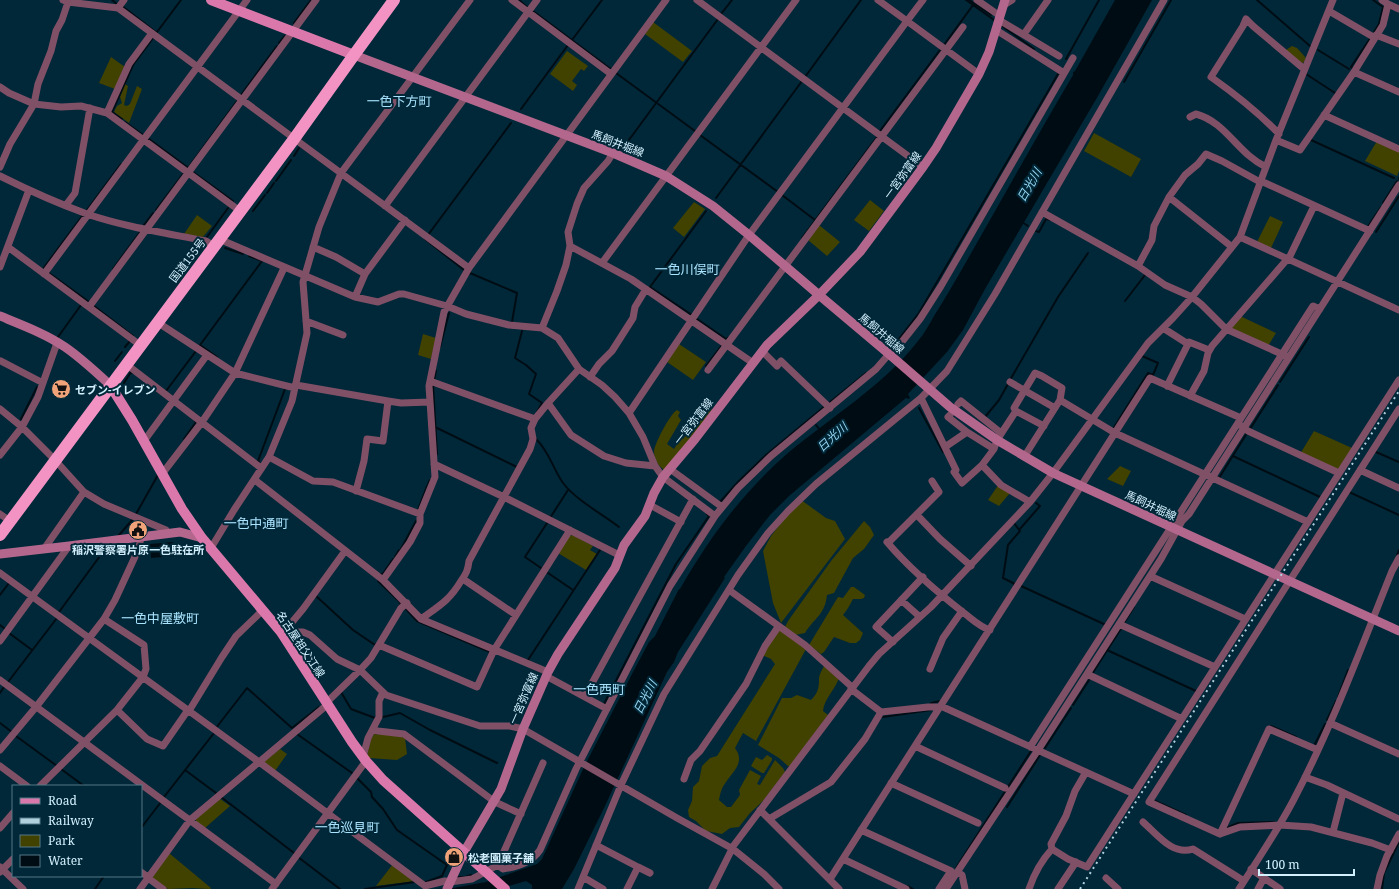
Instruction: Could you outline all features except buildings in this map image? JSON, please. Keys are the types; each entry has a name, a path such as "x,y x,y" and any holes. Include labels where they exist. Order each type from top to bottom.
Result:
{"highway":[{"name":"国道155号","path":"0,535 294,139 394,0"}],"main road":[{"path":"211,0 354,55"},
{"name":"一宮弥富線","path":"449,885 464,852 495,802 523,729 547,674 558,654 615,568 624,545 645,516 654,493 663,477 695,439 762,351 860,252 923,167 936,148 979,74 989,52 1005,3"},
{"name":"馬飼井堀線","path":"354,55 613,153 666,176 713,206 958,413 998,441 1053,473 1399,632"},
{"path":"0,316 64,346 90,366 110,385"},
{"name":"名古屋祖父江線","path":"110,385 144,441 182,509 202,538 281,632 364,759 383,780 505,889"},
{"path":"0,554 167,533 180,532 202,538"}],"street":[{"path":"118,8 124,0"},
{"path":"44,274 247,0"},
{"path":"89,307 316,0"},
{"path":"211,548 269,457 292,401 307,332 302,282 319,227 341,173 470,0"},
{"path":"512,0 611,74"},
{"path":"385,206 537,0"},
{"path":"383,580 410,542 420,523 420,514 435,477 429,386 444,312 470,268 666,0"},
{"path":"697,0 923,167"},
{"path":"602,263 796,0"},
{"path":"878,0 979,74"},
{"path":"629,413 749,235 923,0"},
{"path":"977,0 1000,18 1059,56"},
{"path":"1005,3 1012,0"},
{"path":"1024,34 1048,0"},
{"path":"578,889 620,784 664,694 729,590 768,533 788,511 816,484 921,398 947,371 995,294 1164,0"},
{"path":"712,889 734,845 869,666 943,595 1030,502 1148,343 1192,297 1240,237 1277,137 1333,0"},
{"path":"0,167 10,144 34,104 38,84 51,51 56,31 62,20 66,1 118,8 470,268"},
{"path":"1304,69 1246,19 1211,77 1230,90 1269,124 1277,137 1300,150 1354,72 1383,25 1385,2 1399,9"},
{"path":"1329,11 1376,36 1399,44"},
{"path":"708,370 963,27"},
{"path":"996,30 1064,73"},
{"path":"107,113 130,64 152,33"},
{"path":"498,865 503,869 512,867 536,856 540,850 561,802 670,586 715,516 738,488 771,456 876,369 897,348 920,319 941,286 1073,58"},
{"path":"1354,72 1399,92"},
{"path":"0,87 9,93 34,104 61,107 81,106 107,113 240,211"},
{"path":"66,205 75,193 90,108"},
{"path":"1190,118 1196,114 1216,123 1244,152 1266,167"},
{"path":"1324,115 1399,149"},
{"path":"542,328 566,265 570,246 568,232 577,204 584,188 608,162 613,153"},
{"path":"1138,266 1152,240 1154,226 1169,197 1185,175 1198,164 1206,154 1260,182 1370,231"},
{"path":"0,176 29,190 88,214 146,230 217,242 355,297 378,302 399,294 404,294 447,306 466,314 508,325 542,328 558,338 579,369 615,397 629,413 643,437 655,466 663,477 715,516"},
{"path":"1030,747 1174,529 1189,514 1208,476 1241,423 1286,355 1320,309 1399,185"},
{"path":"0,267 29,190"},
{"path":"1169,197 1232,247"},
{"path":"1190,396 1204,371 1209,350 1287,259 1314,206"},
{"path":"1042,212 1138,266 1165,285 1192,297 1226,329 1286,355"},
{"path":"355,297 365,274 405,220"},
{"path":"1240,237 1399,310"},
{"path":"570,246 631,279 728,344 753,363"},
{"path":"8,247 140,345"},
{"path":"313,247 336,257 365,274"},
{"path":"162,474 202,422 235,373 284,268"},
{"path":"590,377 599,364 612,351 633,318 635,307 646,289"},
{"path":"306,321 342,336"},
{"path":"157,322 235,373 296,387 401,403 430,402"},
{"path":"1163,328 1188,344 1189,342 1209,350"},
{"path":"0,455 22,426 38,397 58,343"},
{"path":"1167,386 1188,344"},
{"path":"762,351 777,366 781,361 830,408"},
{"path":"144,441 207,355"},
{"path":"1241,423 1286,355"},
{"path":"0,363 43,383"},
{"path":"126,364 262,468"},
{"path":"421,619 446,602 463,579 468,570 469,561 530,449 533,439 531,428 535,419 579,369"},
{"path":"921,398 956,470 954,472 962,483 982,465 998,441 1016,411 1014,408 1034,373 1042,376 1062,388 1060,400 1024,457"},
{"path":"830,880 1150,378 1190,396 1241,423 1248,432 1339,473"},
{"path":"1052,849 1087,867 1399,380"},
{"path":"430,381 535,419"},
{"path":"1010,382 1055,408"},
{"path":"958,404 961,400 998,441"},
{"path":"1060,400 1091,420 1115,433 1308,522"},
{"path":"356,491 364,461 367,439 384,441 388,401"},
{"path":"548,403 571,435 604,456 626,463 655,466"},
{"path":"0,409 22,426 84,492 104,504 166,530 167,533"},
{"path":"1390,851 1372,843 1311,827 1280,825 1240,827 1220,834 1149,802 1399,409"},
{"path":"1016,411 1044,426"},
{"path":"950,415 948,417 967,432 998,441"},
{"path":"945,447 967,432"},
{"path":"269,457 313,481 333,482 420,514"},
{"path":"434,464 504,497 619,556"},
{"path":"982,465 1001,485 1030,502"},
{"path":"670,469 722,507"},
{"path":"1360,470 1399,488"},
{"path":"255,480 383,580 421,619 547,674 607,709"},
{"path":"932,482 939,492 888,542 943,595 984,628 990,630"},
{"path":"44,549 84,492"},
{"path":"585,696 694,499"},
{"path":"650,505 681,522"},
{"path":"0,514 10,521"},
{"path":"917,515 940,539 971,566"},
{"path":"946,889 1150,576 1174,529"},
{"path":"379,645 477,687 494,650 570,530"},
{"path":"0,750 36,707 104,619 115,600 139,548 141,537"},
{"path":"0,641 69,546"},
{"path":"281,632 288,627 303,609 346,551"},
{"path":"1238,889 1280,825 1305,777 1350,678 1372,619 1395,573 1399,558"},
{"path":"0,573 189,710 425,886 445,881 449,885 472,879 488,873 498,865 543,763"},
{"path":"1150,576 1245,619"},
{"path":"893,642 876,627 923,577"},
{"path":"463,579 516,615"},
{"path":"729,590 808,648 852,689 882,712 943,707 1134,794"},
{"path":"901,600 920,617"},
{"path":"140,889 190,820 327,704 360,670 379,645 401,608 407,604"},
{"path":"117,710 147,739 163,746 189,710 236,636 263,610"},
{"path":"930,669 943,638 962,611"},
{"path":"41,785 117,710 143,677 146,669 144,645 104,619"},
{"path":"1119,624 1215,667"},
{"path":"684,778 691,760 700,751 746,684 765,646 778,626"},
{"path":"281,632 303,632 310,635 337,659 360,670 386,695 480,726 510,726 523,729 733,849 764,874 778,889"},
{"path":"1087,674 1182,719"},
{"path":"0,680 190,820 274,887 327,814 364,759 368,738 379,717 379,701 383,692"},
{"path":"769,819 831,782 865,739 882,712"},
{"path":"1330,723 1399,754"},
{"path":"1220,834 1269,728 1318,750"},
{"path":"373,729 378,732 404,734 495,802 521,814"},
{"path":"915,746 1005,788"},
{"path":"0,766 26,785"},
{"path":"1029,889 1043,859 1052,849 1051,844 1066,816 1075,791 1086,772"},
{"path":"1305,777 1399,819"},
{"path":"891,783 978,823"},
{"path":"1333,832 1343,793"},
{"path":"760,810 839,889"},
{"path":"0,828 12,814"},
{"path":"1143,822 1165,842 1177,850 1192,849 1244,881"},
{"path":"861,830 951,871 939,889"},
{"path":"1377,889 1380,875 1399,834"},
{"path":"596,845 650,873"},
{"path":"843,859 906,889"},
{"path":"12,860 1,870 23,889"},
{"path":"1058,889 1076,862"},
{"path":"627,889 638,867"},
{"path":"1251,869 1280,889"},
{"path":"957,872 962,876 965,889"},
{"path":"142,873 163,889"},
{"path":"583,878 603,889"},
{"path":"1106,878 1118,889"},
{"path":"1258,889 1264,878"}],"green space":[{"path":"653,22 692,51 683,62 645,34"},
{"path":"1292,46 1297,48 1306,58 1301,64 1286,50"},
{"path":"567,51 588,66 584,71 581,69 572,81 577,85 573,91 550,74"},
{"path":"111,57 125,67 115,89 99,83"},
{"path":"125,84 128,86 124,105 127,106 130,104 137,86 142,89 129,123 114,112 117,106 122,103 120,97"},
{"path":"1094,133 1141,159 1131,177 1084,151"},
{"path":"1377,141 1399,152 1399,171 1397,176 1365,161"},
{"path":"870,200 884,211 869,231 854,220"},
{"path":"694,202 705,209 684,237 673,228"},
{"path":"197,215 212,226 203,237 184,234"},
{"path":"1270,216 1283,222 1271,248 1257,242"},
{"path":"819,225 840,242 827,256 808,240"},
{"path":"1240,316 1276,333 1268,346 1231,329"},
{"path":"423,334 436,338 431,359 418,355"},
{"path":"679,344 706,362 693,380 667,362"},
{"path":"707,403 712,410 664,470 657,462 654,451 663,429 677,410 680,412 678,416 681,420 667,444 674,449 681,438 683,439 687,434 685,431 690,423"},
{"path":"1314,431 1352,448 1339,468 1335,470 1300,454"},
{"path":"1120,466 1131,471 1123,486 1107,479"},
{"path":"999,484 1010,493 999,506 988,500"},
{"path":"800,501 804,502 826,518 835,521 845,539 781,623 773,603 763,551 771,536"},
{"path":"864,521 870,527 874,535 864,549 853,558 834,593 827,595 826,602 819,616 805,633 795,635 785,627 788,621 831,561"},
{"path":"573,535 593,546 590,550 597,554 586,570 558,553 569,536"},
{"path":"851,587 854,587 865,595 864,598 861,599 853,599 843,615 863,633 860,640 856,643 850,643 834,637 821,654 809,645 838,597 843,598"},
{"path":"779,629 806,649 756,741 743,733 735,748 739,758 737,767 723,787 719,800 727,807 731,807 740,795 739,790 750,770 761,776 757,784 760,785 775,760 785,772 763,801 750,813 739,827 730,828 722,834 706,831 696,821 689,817 688,810 692,801 693,787 699,781 702,766 710,758 717,756 775,664 771,659 762,655"},
{"path":"824,666 839,678 835,687 827,698 824,707 823,711 828,715 790,766 788,766 779,758 758,745 782,698 791,698 797,695 811,700 818,690 820,676"},
{"path":"374,734 403,736 405,738 407,754 397,760 369,758 367,756 371,739"},
{"path":"280,749 287,754 275,771 265,763 265,761"},
{"path":"767,755 772,758 772,760 764,773 751,766 756,757 762,760"},
{"path":"219,798 230,806 205,828 196,821 196,818"},
{"path":"169,853 211,888 168,889 152,878"},
{"path":"393,864 416,881 376,886"}],"water":[{"name":"日光川","path":"1115,0 1152,0 1098,96 985,289 963,330 947,352 908,394 909,399 906,398 789,496 770,515 746,546 724,577 725,578 667,672 605,806 574,869 562,889 532,889 532,885 526,881 499,889 435,889 453,888 486,882 537,864 542,859 584,767 649,642 655,636 679,589 715,534 728,516 772,468 804,440 873,387 904,357 920,338 959,274"},
{"path":"173,542 174,556 151,558 150,544"}],"waterway":[{"path":"112,0 117,4"},
{"path":"157,32 181,0"},
{"path":"294,23 311,0"},
{"path":"519,0 527,7"},
{"path":"572,40 602,0"},
{"path":"721,14 732,0"},
{"path":"805,77 861,0"},
{"path":"966,0 994,20"},
{"path":"969,0 991,15"},
{"path":"1066,59 1099,0"},
{"path":"1124,82 1171,0"},
{"path":"1257,0 1310,46"},
{"path":"1373,0 1383,7 1379,24 1374,32"},
{"path":"944,45 973,5"},
{"path":"122,6 157,33"},
{"path":"533,11 612,70"},
{"path":"623,148 718,19"},
{"path":"1002,26 1034,49"},
{"path":"279,43 285,36"},
{"path":"1353,68 1351,67 1371,37"},
{"path":"122,119 112,112 133,65 153,38"},
{"path":"521,109 568,45"},
{"path":"241,95 277,46"},
{"path":"880,131 940,50"},
{"path":"1318,50 1349,69"},
{"path":"616,73 695,131"},
{"path":"884,334 895,344 919,313 1058,74"},
{"path":"1306,74 1335,93"},
{"path":"716,198 802,81"},
{"path":"188,168 237,101"},
{"path":"125,122 143,135"},
{"path":"428,235 511,123"},
{"path":"700,135 778,192"},
{"path":"802,238 877,137"},
{"path":"149,139 187,167"},
{"path":"1311,140 1394,178"},
{"path":"294,156 299,148"},
{"path":"276,181 291,160"},
{"path":"87,210 121,164"},
{"path":"193,172 233,201"},
{"path":"156,210 183,174"},
{"path":"1383,203 1397,181"},
{"path":"267,193 274,183"},
{"path":"253,211 265,195"},
{"path":"782,195 815,220"},
{"path":"1376,232 1399,196"},
{"path":"1367,228 1381,207"},
{"path":"207,237 228,208"},
{"path":"692,315 650,287 706,211"},
{"path":"144,225 153,213"},
{"path":"43,269 83,215"},
{"path":"1036,231 1039,232 1046,219 1050,220"},
{"path":"1022,222 1028,226"},
{"path":"113,269 140,232"},
{"path":"425,239 464,270"},
{"path":"225,248 243,254"},
{"path":"1010,380 1058,297 1088,253"},
{"path":"217,357 200,345 262,261 249,256"},
{"path":"49,273 89,302"},
{"path":"469,274 470,273 517,293 512,322"},
{"path":"1125,301 1145,275"},
{"path":"58,337 81,305"},
{"path":"94,306 133,336"},
{"path":"440,347 449,313"},
{"path":"697,319 726,339 729,337"},
{"path":"522,331 515,358 536,374 529,394 542,403 537,412"},
{"path":"1280,382 1309,337"},
{"path":"125,347 130,341"},
{"path":"706,366 722,345"},
{"path":"166,391 196,351"},
{"path":"115,361 122,352"},
{"path":"1113,429 1148,373 1153,375 1158,363 1142,356"},
{"path":"434,380 436,371"},
{"path":"124,383 131,372 132,373"},
{"path":"829,403 866,373"},
{"path":"985,417 999,400 1008,384"},
{"path":"433,385 437,454"},
{"path":"1250,429 1278,385"},
{"path":"21,419 37,387"},
{"path":"259,462 258,461 285,389"},
{"path":"720,502 766,455 824,407"},
{"path":"919,408 943,452"},
{"path":"184,439 196,422 195,421"},
{"path":"816,425 820,430"},
{"path":"435,427 517,467"},
{"path":"1219,478 1247,433"},
{"path":"536,439 548,455 563,483 575,496 619,527"},
{"path":"1376,452 1399,462"},
{"path":"1233,456 1320,497"},
{"path":"136,514 158,475"},
{"path":"428,484 430,480"},
{"path":"418,510 427,486"},
{"path":"550,518 568,490"},
{"path":"1349,492 1399,515"},
{"path":"1019,530 1040,506 1036,503"},
{"path":"604,704 676,564 709,516 707,514"},
{"path":"119,535 134,518"},
{"path":"401,549 416,521"},
{"path":"541,568 525,557 547,523"},
{"path":"1014,523 1020,531 1008,545 1003,578 1015,584 1014,585"},
{"path":"59,612 108,545"},
{"path":"395,557 399,550"},
{"path":"528,660 600,550"},
{"path":"1397,555 1399,550"},
{"path":"381,574 382,575 393,559"},
{"path":"548,573 573,590"},
{"path":"378,581 401,603 399,606"},
{"path":"0,595 9,583"},
{"path":"1021,586 1106,625"},
{"path":"316,596 353,630 375,645 376,644"},
{"path":"1124,623 1134,607"},
{"path":"406,609 417,621 490,652"},
{"path":"8,682 57,618"},
{"path":"0,625 5,629"},
{"path":"1092,674 1122,627"},
{"path":"9,633 32,650"},
{"path":"1107,650 1196,691"},
{"path":"1338,697 1348,670"},
{"path":"1073,705 1089,680"},
{"path":"0,693 4,687"},
{"path":"216,728 247,688 292,728 319,707"},
{"path":"341,692 351,709 375,718"},
{"path":"931,703 940,701"},
{"path":"1327,720 1336,701"},
{"path":"1045,748 1071,708"},
{"path":"883,717 931,710"},
{"path":"383,717 400,713 430,730 497,763"},
{"path":"0,723 12,732"},
{"path":"1314,746 1325,724"},
{"path":"1271,726 1296,737"},
{"path":"164,797 214,733"},
{"path":"297,734 352,773"},
{"path":"16,736 57,766"},
{"path":"956,868 1031,751"},
{"path":"1007,807 1040,755"},
{"path":"61,769 83,785"},
{"path":"185,770 216,793"},
{"path":"357,778 371,792 372,797 383,809 397,830 447,865 442,876 426,882"},
{"path":"221,797 294,853"},
{"path":"1153,800 1186,815"},
{"path":"142,827 161,802"},
{"path":"1226,828 1238,823 1274,822"},
{"path":"1382,889 1384,873 1399,842"},
{"path":"298,857 340,889"},
{"path":"458,877 471,875"},
{"path":"95,889 103,877"},
{"path":"365,889 415,882"},
{"path":"907,886 913,889"}],"railway":[{"path":"1080,889 1399,391"}],"place":[{"name":"セブン-イレブン","path":"61,389"},
{"name":"稲沢警察署片原一色駐在所","path":"138,530"},
{"name":"松老園菓子舗","path":"454,857"}],"district":[{"name":"一色下方町","path":"399,101"},
{"name":"一色川俣町","path":"687,269"},
{"name":"一色中通町","path":"256,523"},
{"name":"一色中屋敷町","path":"160,618"},
{"name":"一色西町","path":"599,689"},
{"name":"一色巡見町","path":"347,827"}]}
